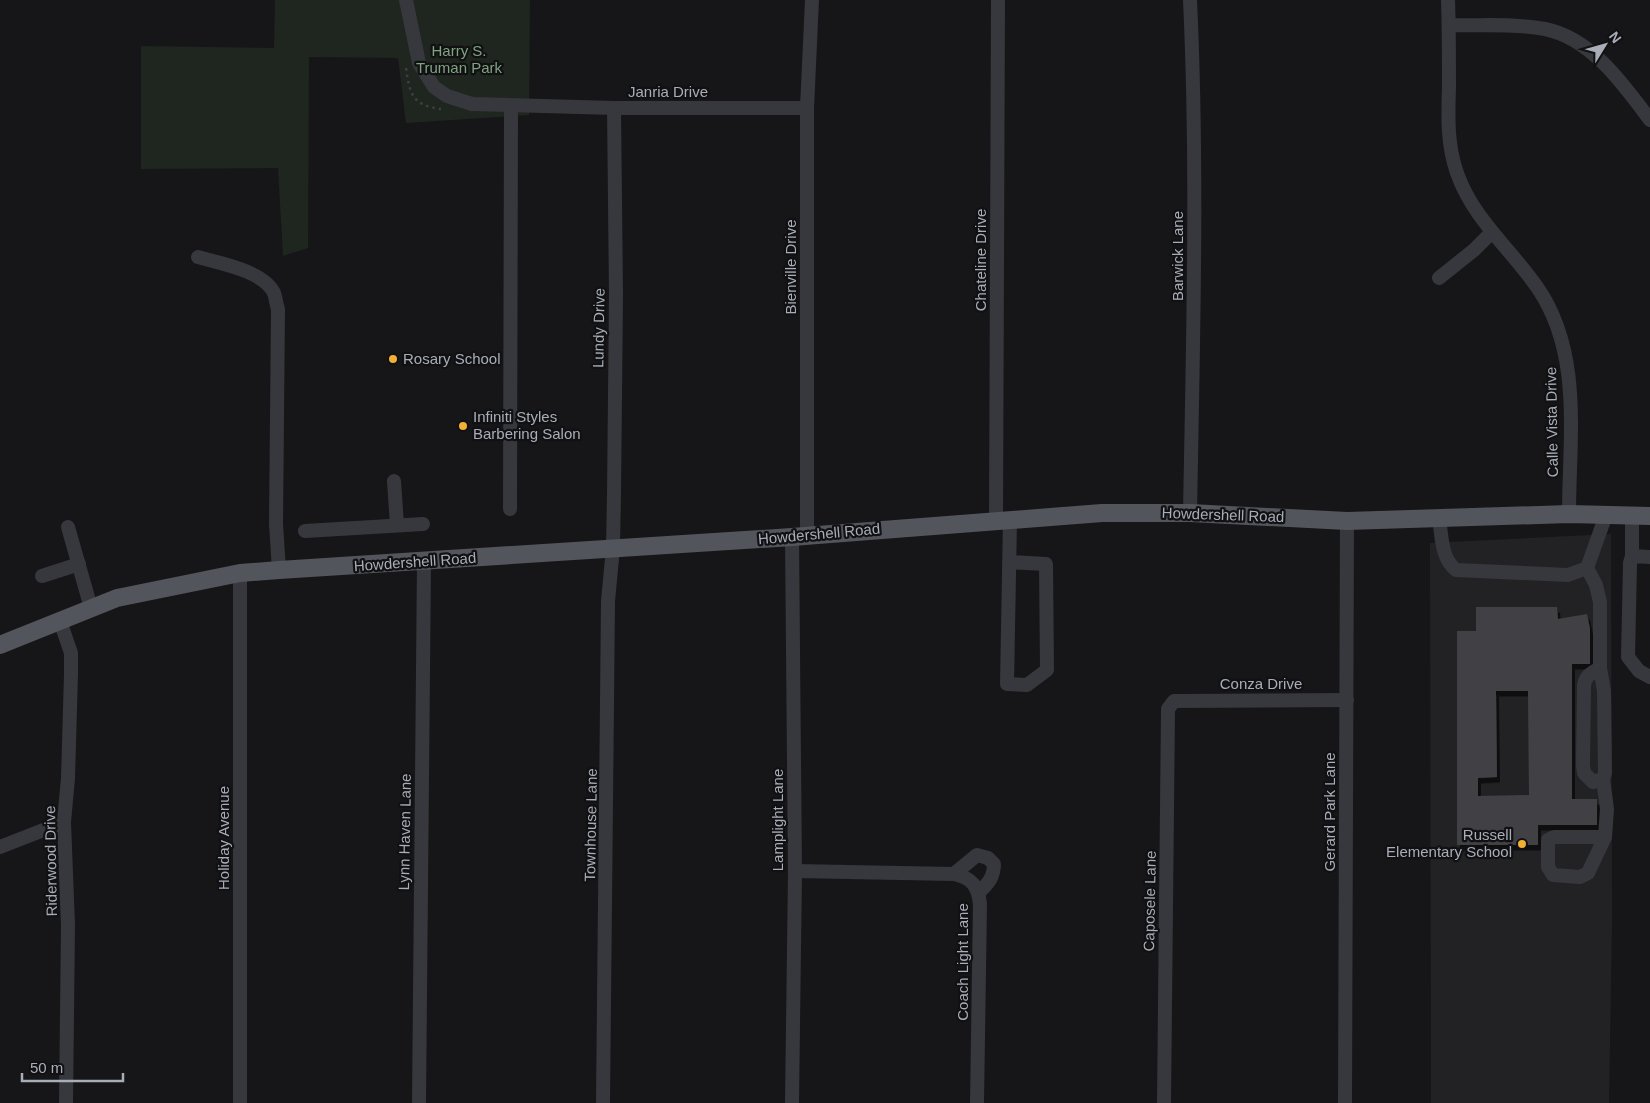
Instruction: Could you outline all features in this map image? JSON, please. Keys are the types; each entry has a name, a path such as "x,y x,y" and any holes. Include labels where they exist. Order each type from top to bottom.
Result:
{"main road":[{"name":"Howdershell Road","path":"0,645 125,596 240,573 800,536 1003,519 1102,513 1190,512 1347,520 1569,514 1650,516"}],"street":[{"name":"Janria Drive","path":"406,0 419,63 434,87 448,96 472,104 614,108 807,108"},
{"name":"Bienville Drive","path":"800,536 807,108 812,0"},
{"name":"Chateline Drive","path":"998,0 1003,519 1009,562 1007,684 1027,685 1047,670 1046,564 1009,562"},
{"name":"Barwick Lane","path":"1190,0 1194,81 1195,264 1190,512"},
{"name":"Calle Vista Drive","path":"1448,0 1448,135 1462,187 1479,217 1538,289 1557,322 1568,362 1570,396 1569,514"},
{"path":"1449,25 1524,26 1546,29 1565,36 1582,46 1613,72 1647,111"},
{"path":"510,509 511,106"},
{"name":"Lundy Drive","path":"613,548 616,295 614,108"},
{"path":"1439,278 1474,250 1492,232"},
{"path":"198,257 246,271 262,279 274,292 278,308 276,524 279,570"},
{"path":"394,481 397,525"},
{"path":"1605,837 1607,808 1603,779 1605,774 1604,691 1600,668 1600,602 1596,584 1587,568 1606,515"},
{"path":"1632,516 1628,658 1639,670 1650,677"},
{"path":"1439,518 1444,554 1448,563 1456,570 1568,575 1587,568"},
{"name":"Gerard Park Lane","path":"1345,1103 1347,520"},
{"path":"305,531 423,524"},
{"path":"68,527 91,608"},
{"name":"Lamplight Lane","path":"792,1103 800,536"},
{"name":"Townhouse Lane","path":"604,1103 608,601 613,548"},
{"path":"1632,556 1650,557"},
{"name":"Lynn Haven Lane","path":"419,1103 424,561"},
{"path":"42,576 79,564"},
{"name":"Holiday Avenue","path":"240,573 240,1103"},
{"name":"Riderwood Drive","path":"60,621 70,653 68,778 64,822 68,924 66,1103"},
{"path":"1600,668 1585,678 1583,765 1588,778 1594,782 1603,779"},
{"name":"Conza Drive","path":"1174,701 1347,700"},
{"name":"Caposele Lane","path":"1164,1103 1168,709 1174,701"},
{"path":"0,847 64,822"},
{"path":"954,874 977,855 988,858 994,864 994,873 988,884 979,892"},
{"name":"Coach Light Lane","path":"795,871 954,874 966,876 974,884 979,892 980,1044 977,1103"}],"shaded area":[{"name":"Russell Elementary School","path":"1611,534 1612,922 1609,1103 1431,1103 1430,543"}],"green space":[{"name":"Harry S. Truman Park","path":"275,0 530,0 529,115 406,123 398,58 309,57 308,248 283,256 278,168 141,169 141,46 274,48"}],"building":[{"path":"1476,607 1557,607 1558,619 1587,614 1590,629 1590,664 1572,664 1572,799 1597,799 1597,825 1538,825 1538,845 1457,845 1457,631 1476,631","holes":["1496,691 1528,691 1529,795 1478,796 1478,778 1497,777"]}],"place":[{"name":"Rosary School","path":"393,359"},
{"name":"Infiniti Styles Barbering Salon","path":"463,426"},
{"name":"Russell Elementary School","path":"1522,844"}]}
